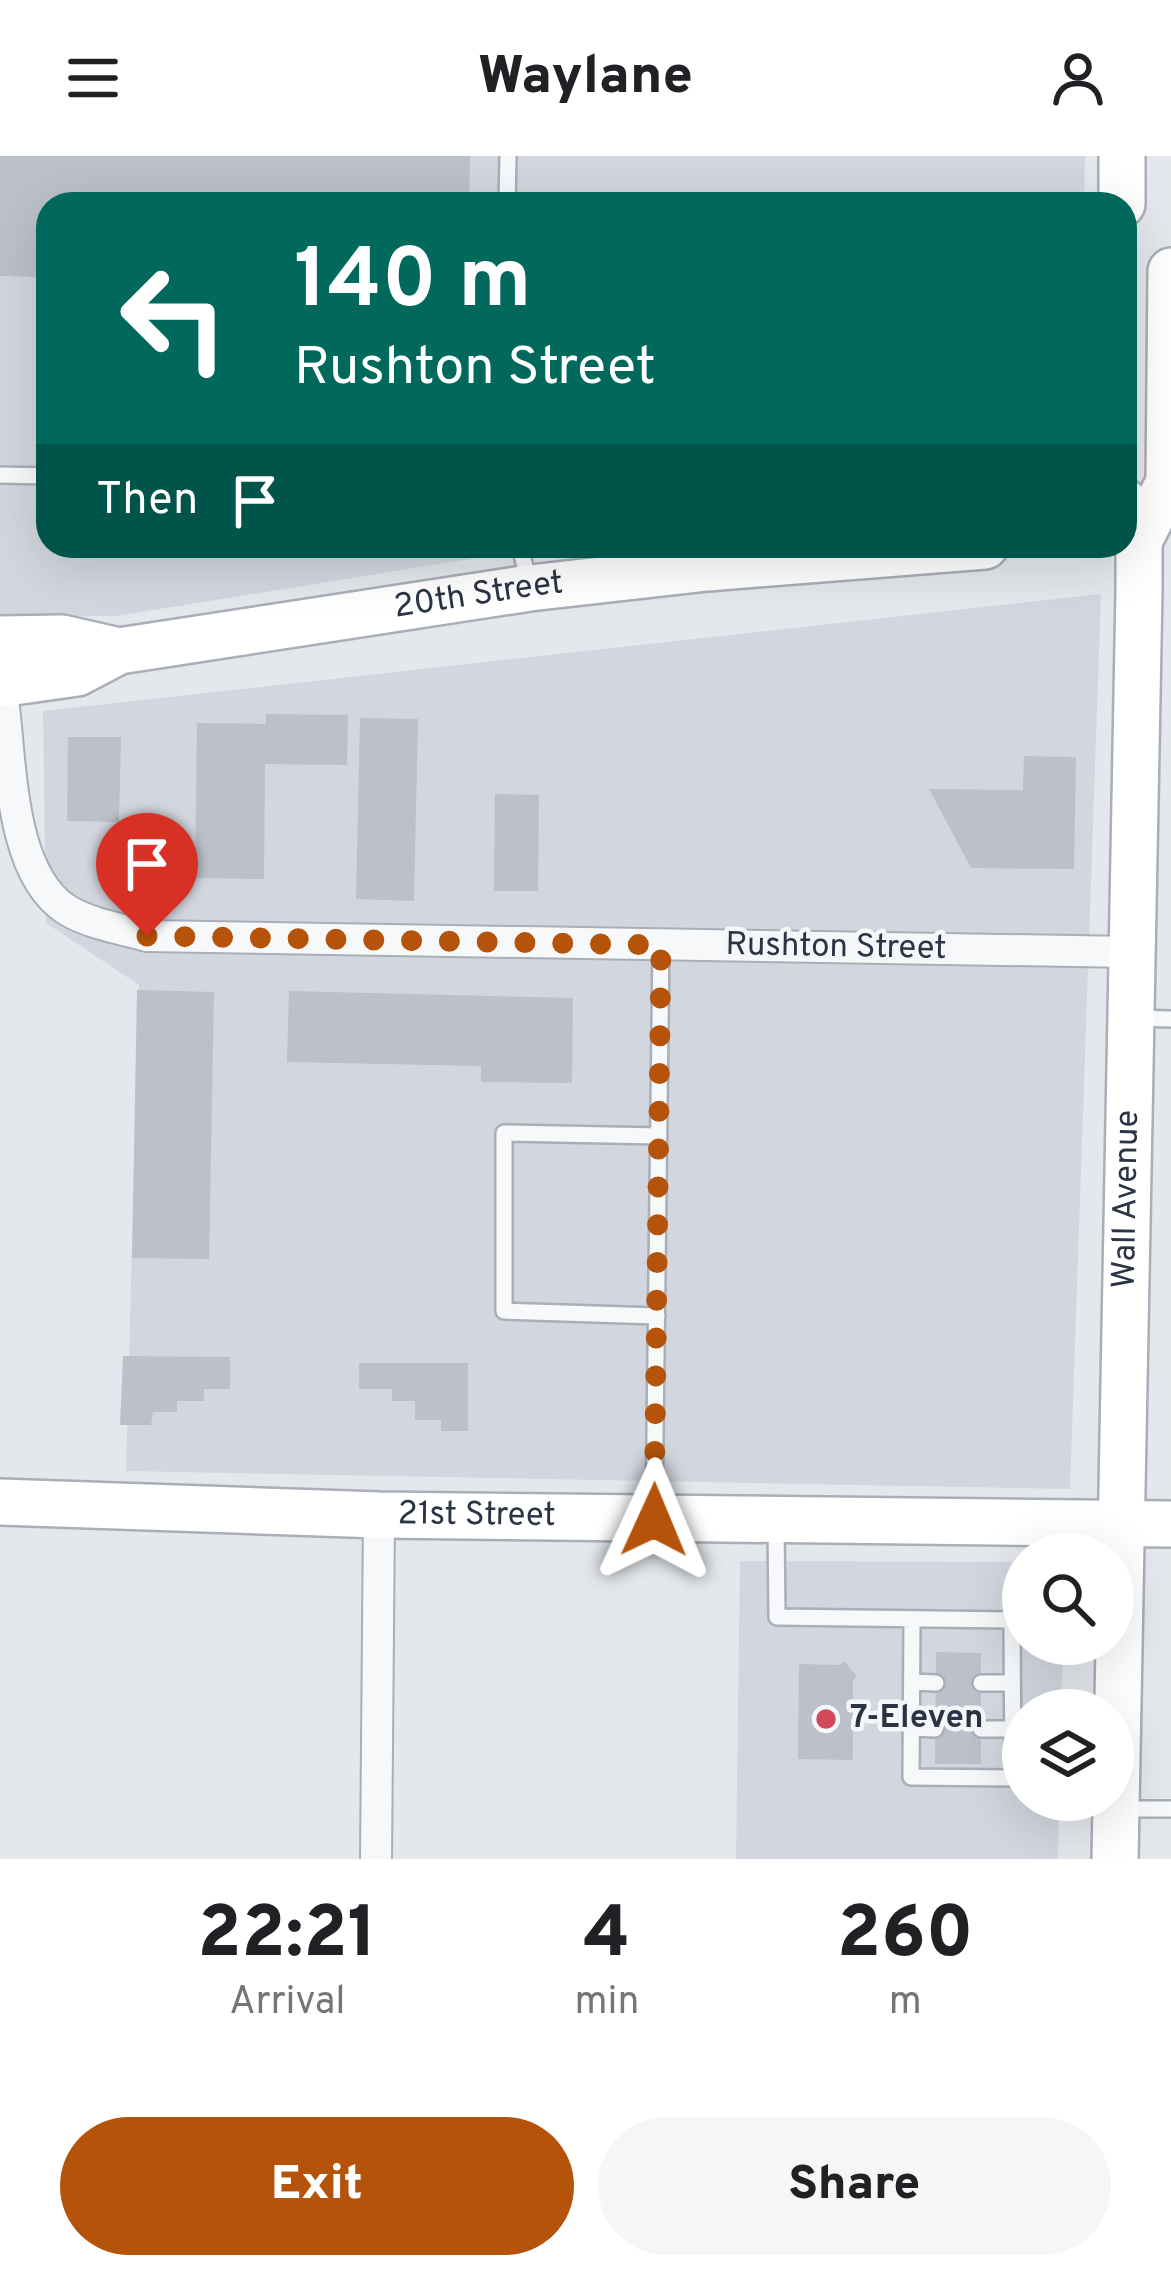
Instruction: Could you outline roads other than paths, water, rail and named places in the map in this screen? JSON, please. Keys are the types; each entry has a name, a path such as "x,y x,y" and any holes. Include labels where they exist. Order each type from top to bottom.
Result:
{"main road":[{"path":"1122,156 1122,192"},
{"name":"Wall Avenue","path":"1118,1689 1122,1524 1151,1018 1132,952 1140,532 1168,482 1171,271"},
{"name":"20th Street","path":"0,684 77,673 119,651 525,567 707,568 833,558"},
{"name":"20th Street","path":"0,639 62,638 119,651"},
{"name":"21st Street","path":"0,1502 379,1515 1171,1524"},
{"name":"Wall Avenue","path":"1115,1821 1115,1859"}],"street":[{"name":"Rushton Street","path":"0,684 24,850 33,872 65,909 147,936 1132,952"},
{"path":"376,1859 379,1515"}],"lane":[{"path":"507,192 508,156"},
{"path":"0,475 36,476"},
{"path":"654,1520 661,945"},
{"path":"657,1316 504,1311 504,1132 659,1136"},
{"path":"776,1521 777,1617 1012,1620 1012,1689"},
{"path":"912,1619 911,1777 1002,1778"},
{"path":"912,1682 935,1683"},
{"path":"982,1683 1012,1683"},
{"path":"911,1729 935,1729"},
{"path":"981,1730 1002,1730"},
{"path":"1134,1796 1171,1809"}],"place":[{"name":"7-Eleven","path":"826,1719"}]}
